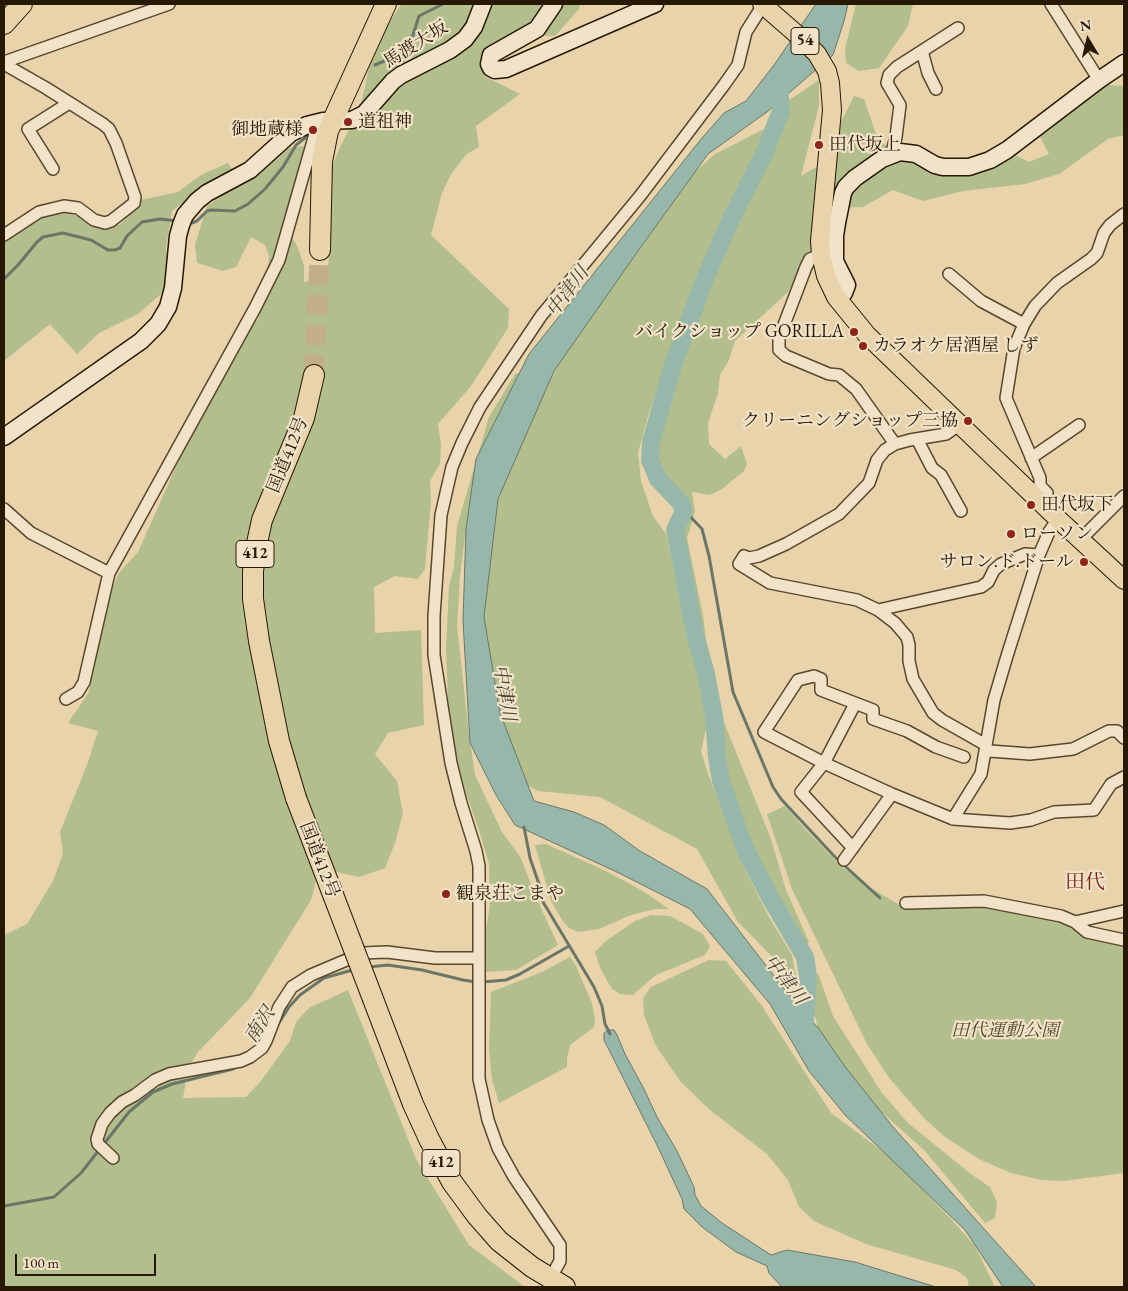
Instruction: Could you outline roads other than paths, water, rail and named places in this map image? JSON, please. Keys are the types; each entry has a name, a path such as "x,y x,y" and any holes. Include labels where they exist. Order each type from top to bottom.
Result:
{"highway":[{"path":"4,24 22,4"},
{"path":"320,250 322,161 328,131 327,121 386,4"},
{"name":"国道412号","path":"314,375 304,418 262,520 254,557 253,599 256,626 279,741 296,798 413,1104 429,1139 452,1182 477,1216 499,1240 523,1260 558,1283"}],"main road":[{"name":"54","path":"766,7 813,50 821,60 829,77 832,93 832,110 821,227 821,255 826,276 836,297 867,335 1124,580"}],"street":[{"path":"4,63 169,4"},
{"name":"馬渡大坂","path":"4,437 142,341 158,324 168,307 173,288 178,236 185,215 197,201 207,193 250,170 292,133 307,125 327,121 352,120 358,117 371,107 401,75 459,44 474,27 483,4"},
{"path":"554,4 536,29 521,39 494,52 489,60 491,68 495,70 506,69 655,4"},
{"path":"1051,4 1099,80"},
{"path":"558,1283 560,1245 505,1161 492,1130 484,1103 478,1070 479,866 451,764 434,656 434,622 441,515 452,467 480,407 541,316 634,203 735,70 740,59 746,32 766,7"},
{"path":"894,153 892,148 896,137 900,104 887,83 888,75 897,67 958,28"},
{"path":"922,51 928,73 936,89"},
{"path":"4,63 109,129 116,143 135,197 134,204 111,221 94,220 78,208 55,207 39,212 4,235"},
{"path":"836,297 844,293 847,285 836,266 835,236 843,193 854,178 894,153 912,153 943,167 969,166 984,162 1007,150 1124,63"},
{"path":"53,169 25,126 69,103"},
{"path":"66,699 78,692 84,682 109,573 280,260 315,134 327,121"},
{"path":"1042,503 1047,493 1040,486 1040,478 1006,398 1014,348 1024,324 1043,296 1097,253 1104,233 1110,224 1124,214"},
{"path":"821,255 810,259 806,267 779,338 779,350 786,356 829,374 839,375 856,389 895,444"},
{"path":"949,274 981,302 1024,324"},
{"path":"960,424 946,434 895,444 880,454 869,484 839,514 786,544 759,556 749,558 744,556 739,564 770,583 857,600 878,610 895,623 907,637 909,662 913,679 933,712 942,720 990,751 1030,754 1073,749 1109,731 1117,731 1124,738"},
{"path":"1031,458 1068,437 1079,425"},
{"path":"917,439 932,468 941,475 961,511"},
{"path":"1081,539 1124,496"},
{"path":"4,510 32,533 109,573"},
{"path":"953,819 978,780 997,691 1038,555 1049,532 1058,519"},
{"path":"878,610 981,587 988,582 994,570 1001,564 1025,554 1038,555"},
{"path":"964,757 936,746 907,731 873,719 873,710 821,690 820,679 814,676 798,680 764,732 824,763 953,819 1010,823 1031,820 1054,812 1094,810 1111,784 1124,777"},
{"path":"853,848 801,792 824,763 855,704"},
{"path":"844,860 892,794"},
{"path":"906,903 984,902 1061,916 1075,922 1087,932 1124,940"},
{"path":"1075,922 1124,911"},
{"path":"113,1158 98,1144 97,1139 102,1124 110,1113 122,1102 155,1080 169,1074 241,1061 250,1057 262,1048 266,1042 279,1007 292,987 312,975 363,953 387,952 479,962"}],"waterway":[{"path":"375,65 403,53 413,35 419,16 443,4"},
{"name":"中津川","path":"779,86 781,111 764,154 731,219 704,281 674,362 651,442 650,460 658,479 682,504 683,513 675,530 696,638 706,674 714,716 717,758 721,781 745,849 771,899 805,957 808,976 805,1022 799,1034"},
{"path":"186,223 197,221 207,211 235,211 248,204 265,189 283,167 296,145 310,134"},
{"path":"4,279 43,237 63,233 91,240 108,250 115,250 120,248 127,236 142,222 160,219 178,221"},
{"path":"682,508 702,529 709,556 733,692 773,787 781,799 835,857 880,898"},
{"path":"524,827 530,858 543,902 594,987 602,1006 605,1024 610,1034"},
{"name":"南沢","path":"482,982 506,980 569,946"},
{"name":"南沢","path":"369,967 388,965 422,970 476,982"},
{"name":"南沢","path":"277,1026 289,1007 300,995 324,978 356,969"},
{"name":"南沢","path":"103,1145 129,1112 153,1092 172,1084 239,1066"},
{"name":"南沢","path":"4,1206 54,1197 81,1173 99,1150"}],"tunnel":[{"path":"314,375 320,250"}],"place":[{"name":"道祖神","path":"348,122"},
{"name":"御地蔵様","path":"313,130"},
{"name":"田代坂上","path":"819,145"},
{"name":"バイクショップ GORILLA","path":"854,332"},
{"name":"カラオケ居酒屋 しず","path":"863,346"},
{"name":"クリーニングショップ三協","path":"968,421"},
{"name":"田代坂下","path":"1031,505"},
{"name":"ローソン","path":"1011,534"},
{"name":"サロン.ド.ドール","path":"1084,562"},
{"name":"観泉荘こまや","path":"446,894"}],"district":[{"name":"田代","path":"1085,883"}],"park label":[{"name":"田代運動公園","path":"1005,1031"}]}
